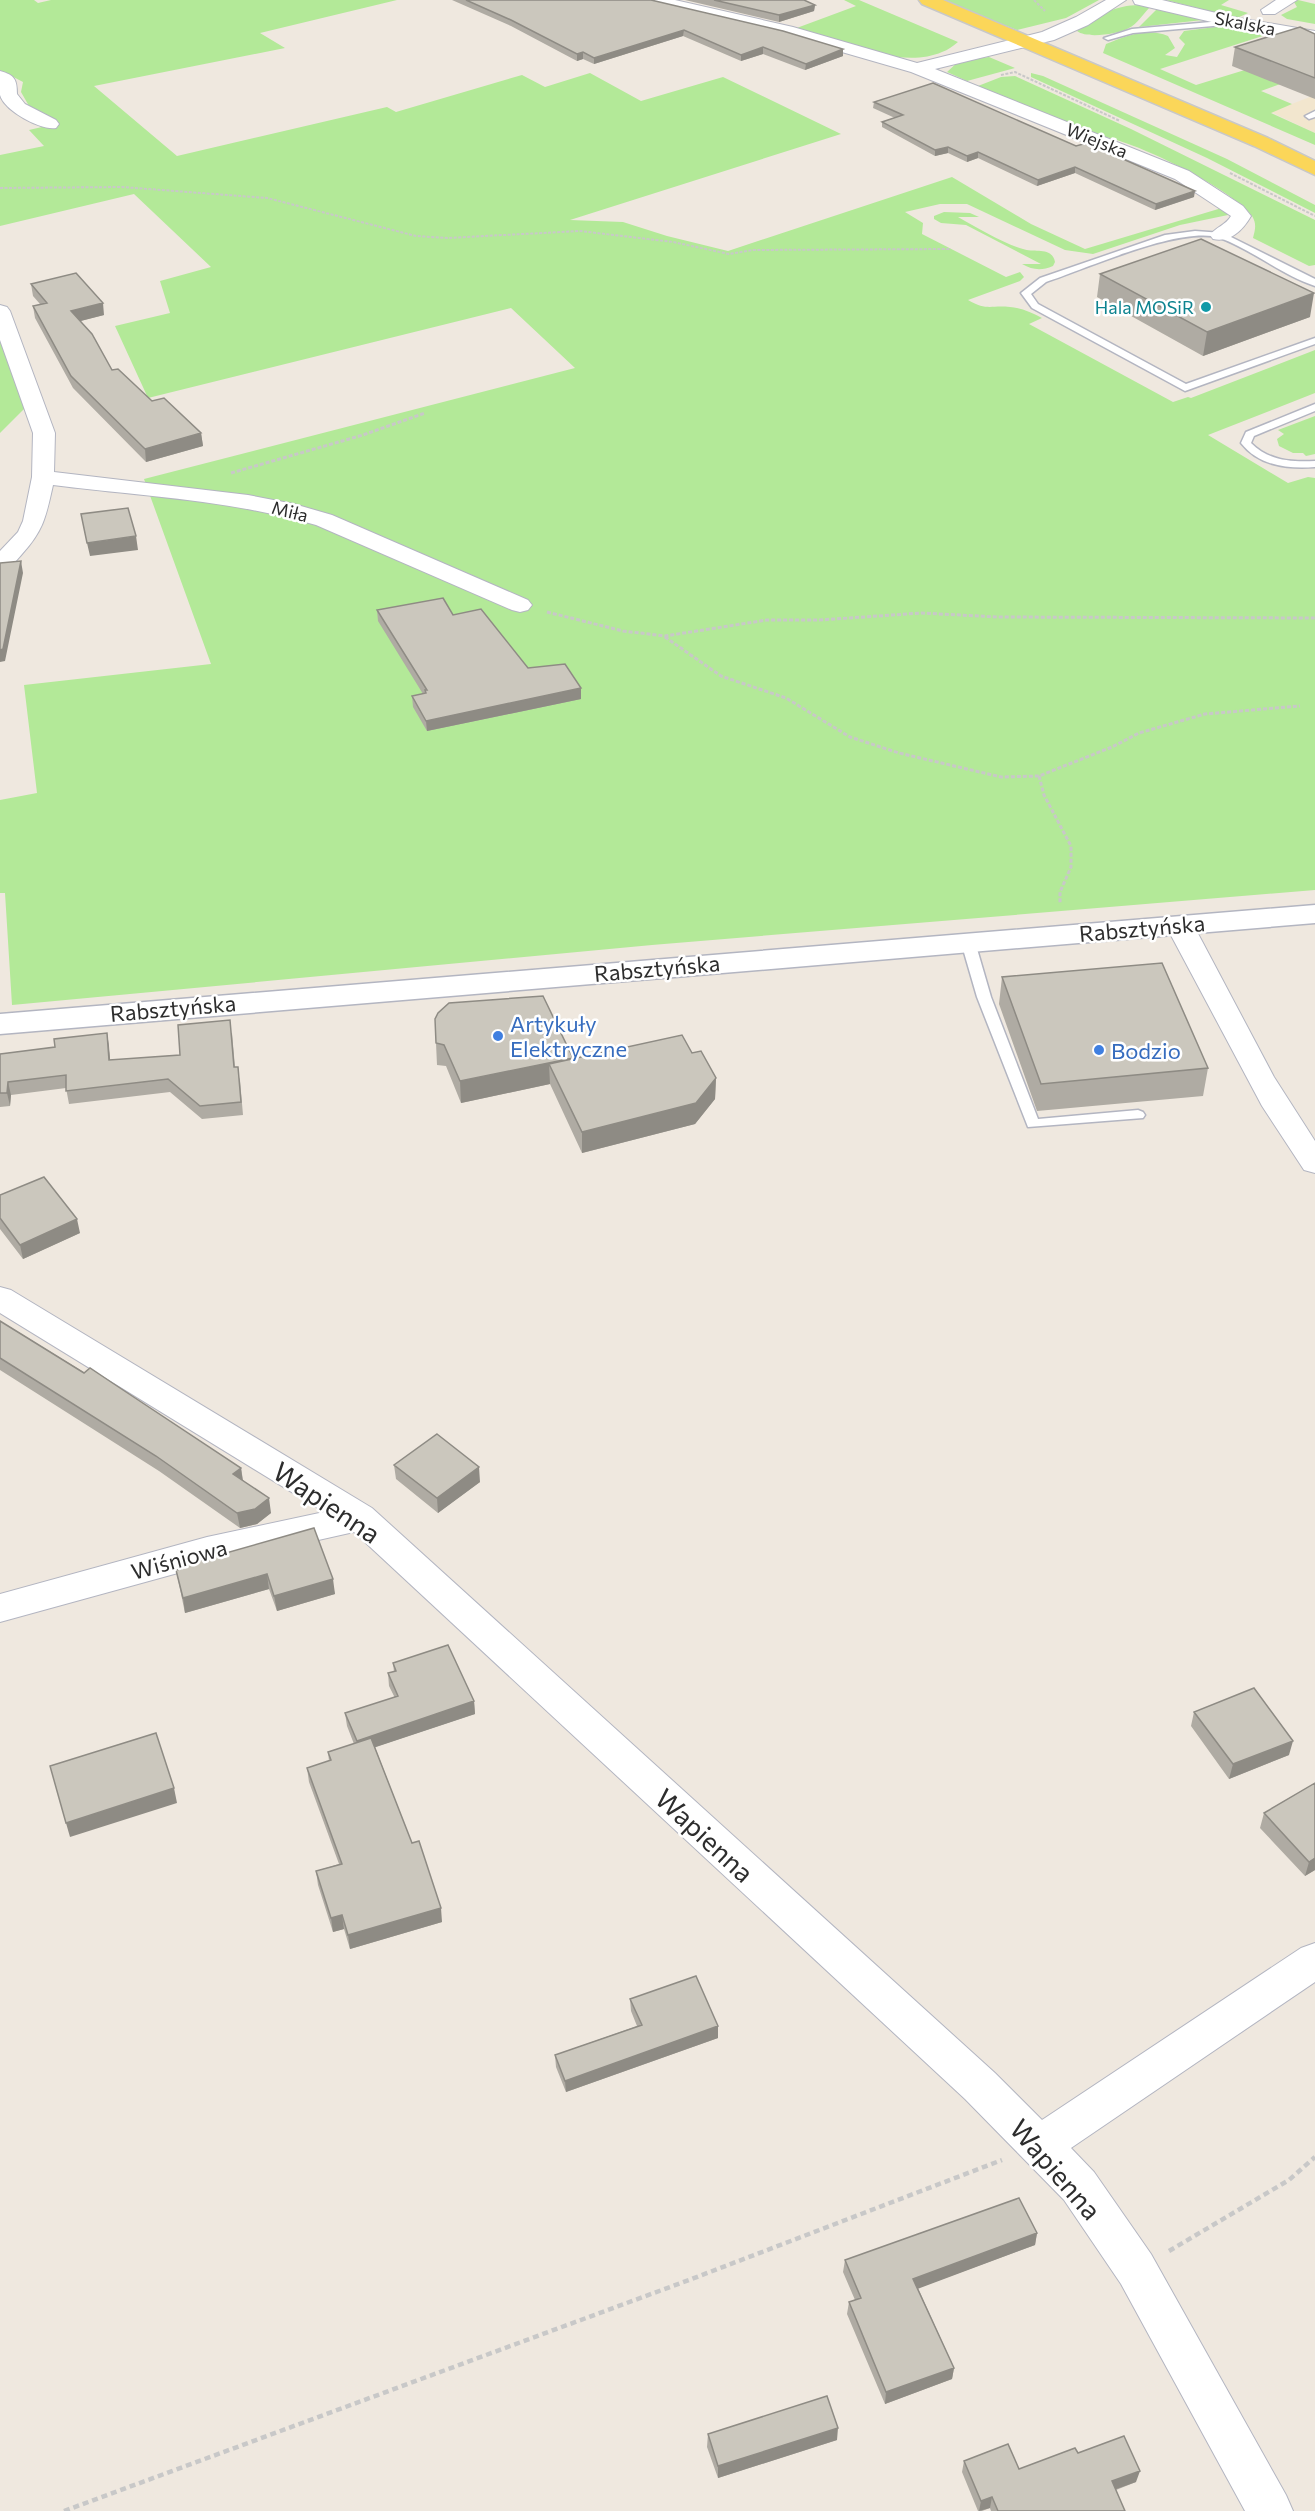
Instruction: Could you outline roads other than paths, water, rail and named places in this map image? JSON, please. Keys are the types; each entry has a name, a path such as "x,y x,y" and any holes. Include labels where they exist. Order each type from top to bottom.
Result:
{"main road":[{"path":"928,0 1261,142 1315,169"}],"street":[{"name":"Wiejska","path":"653,0 787,31 917,68 1182,175 1227,203 1240,216 1236,225 1220,235"},
{"path":"917,68 1048,36 1082,21 1118,0"},
{"name":"Skalska","path":"1141,0 1233,22 1315,36"},
{"name":"Skalska","path":"1269,10 1289,0"},
{"path":"0,76 9,80 8,95 19,108 51,124"},
{"path":"0,311 45,433 43,477 34,521 28,534 0,565"},
{"name":"Miła","path":"43,477 285,508 324,520 520,605"},
{"name":"Rabsztyńska","path":"0,1024 1315,914"},
{"path":"1180,926 1291,1132 1315,1163"},
{"name":"Wapienna","path":"0,1298 360,1517 980,2086 1079,2186 1136,2269 1270,2511"},
{"name":"Wiśniowa","path":"0,1608 207,1551 360,1517"},
{"path":"1039,2146 1315,1959"}],"lane":[{"path":"1108,38 1148,29 1233,22"},
{"path":"1315,283 1220,235 1195,234 1168,237 1043,280 1026,293 1035,306 1185,388 1315,341"},
{"path":"1315,406 1250,434 1246,443 1254,453 1270,460 1294,465 1315,464"},
{"path":"968,942 984,997 1033,1124 1138,1114"}],"place":[{"name":"Hala MOSiR","path":"1206,307"},
{"name":"Artykuły Elektryczne","path":"498,1036"},
{"name":"Bodzio","path":"1099,1050"}]}
